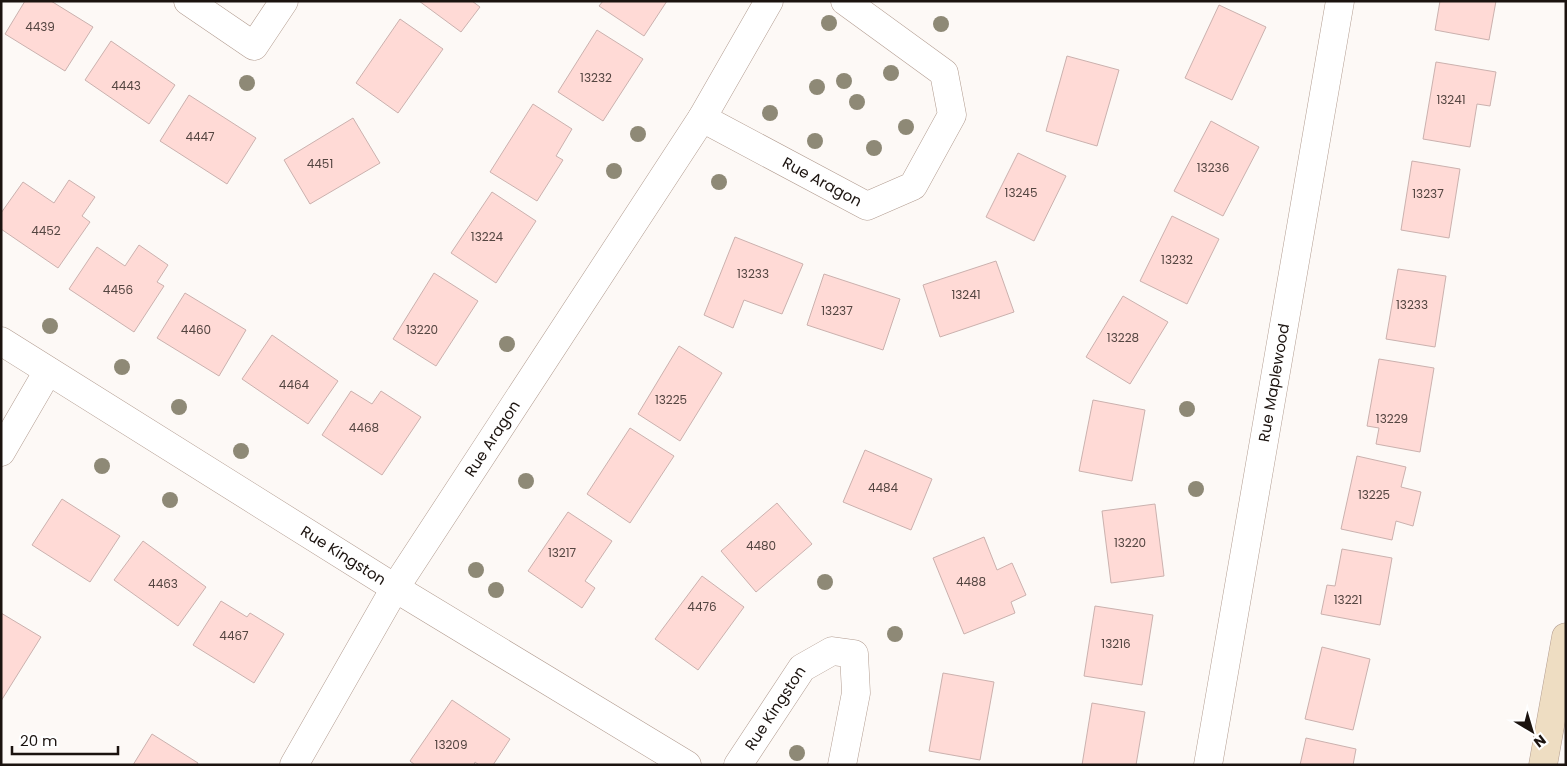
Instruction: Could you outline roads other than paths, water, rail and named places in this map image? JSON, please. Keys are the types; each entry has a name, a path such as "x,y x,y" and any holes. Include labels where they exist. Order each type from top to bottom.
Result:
{"main road":[{"path":"1543,765 1566,637"}],"street":[{"path":"188,1 254,46 284,1"},
{"name":"Rue Aragon","path":"294,765 395,588 702,118 768,1"},
{"name":"Rue Aragon","path":"702,118 867,206 913,186 952,115 944,73 845,1"},
{"name":"Rue Maplewood","path":"1208,765 1340,1"},
{"name":"Rue Kingston","path":"1,341 395,588 687,765"},
{"path":"1,452 48,371"},
{"name":"Rue Kingston","path":"738,765 802,668 832,651 854,654 856,693 842,765"}]}
